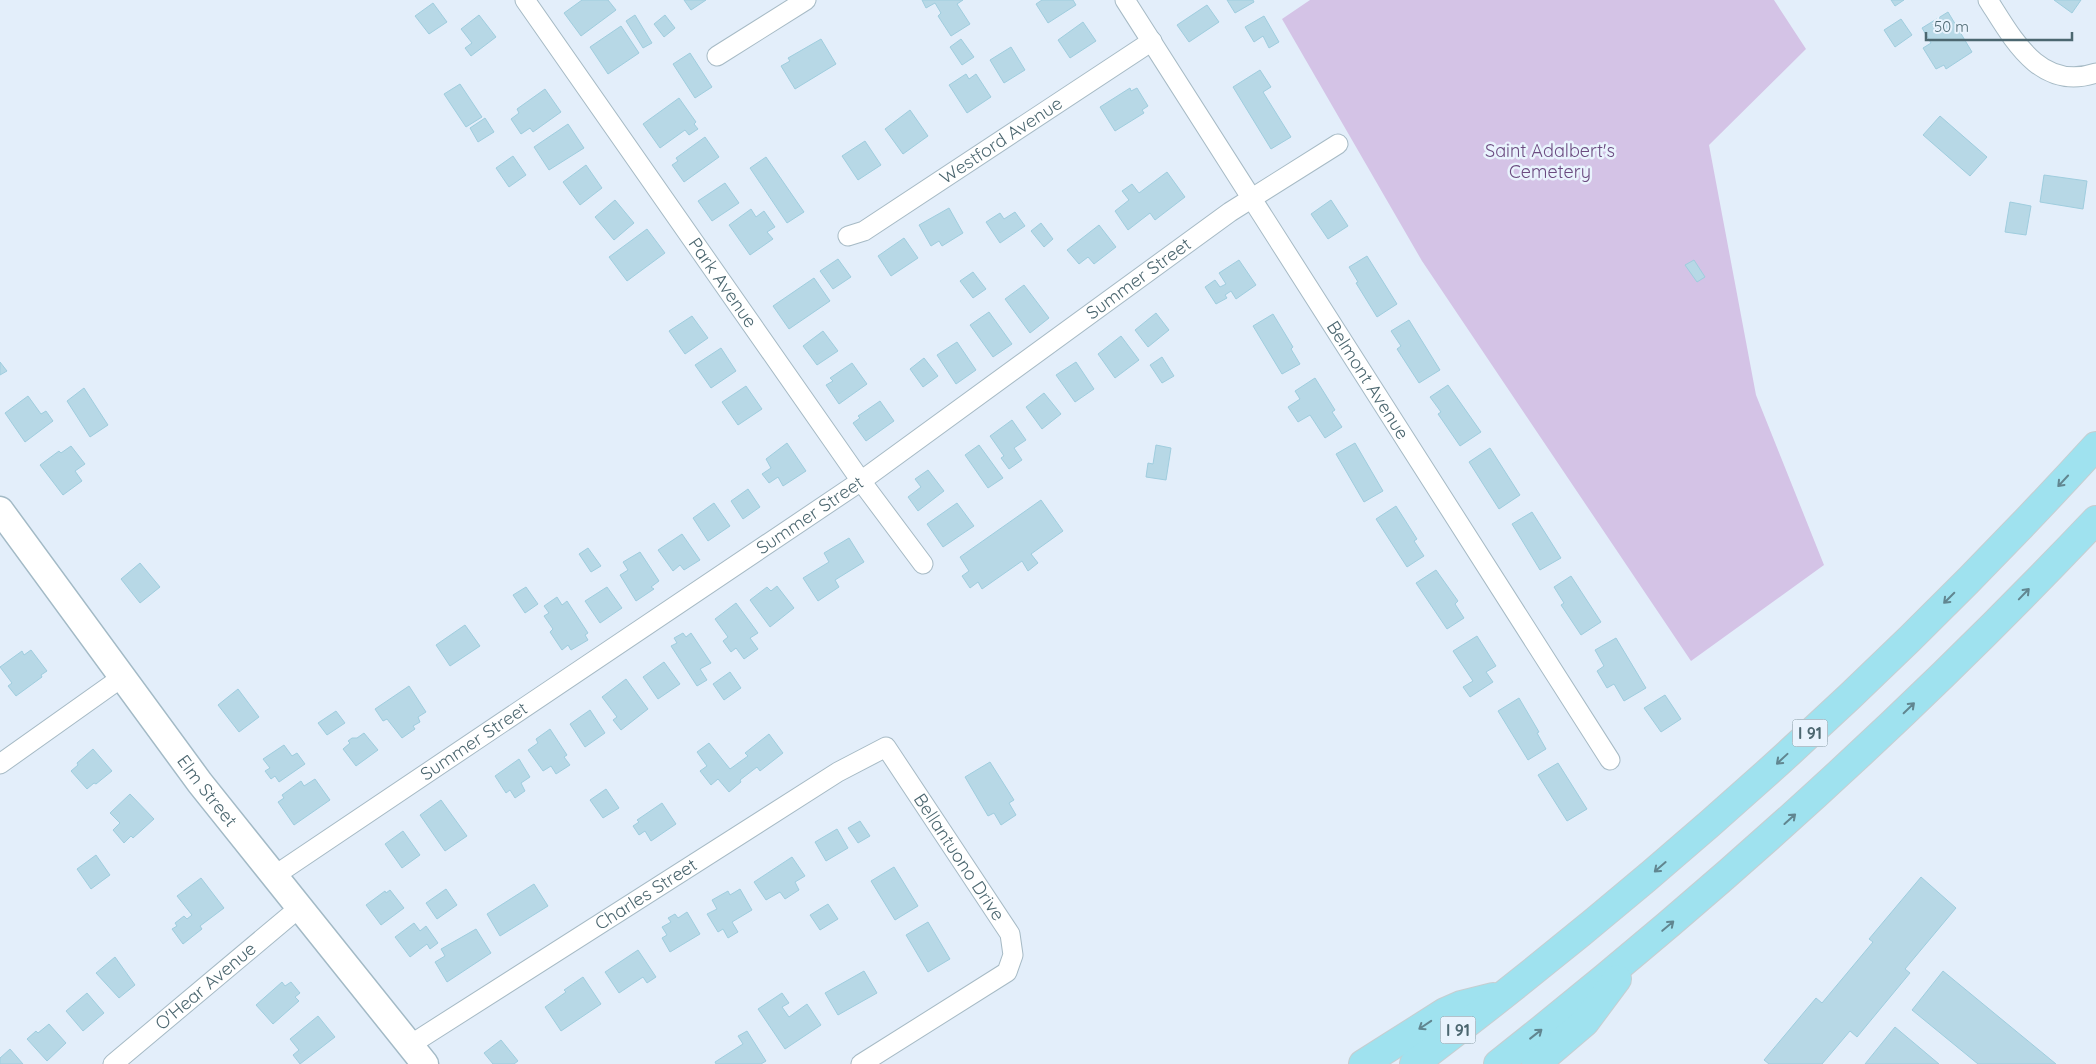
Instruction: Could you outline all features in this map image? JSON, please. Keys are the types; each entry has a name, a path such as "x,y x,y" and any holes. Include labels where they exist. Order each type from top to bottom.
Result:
{"highway":[{"name":"I 91","path":"1414,1064 1502,996 1658,869 1791,750 1965,582 2096,446"},
{"path":"1498,1064 1630,957 1730,872 1850,764 1976,642 2096,520"},
{"path":"1536,1064 1576,1030 1595,1010 1616,982 1630,957"},
{"path":"1362,1064 1452,1008 1473,1001 1502,996"}],"main road":[{"name":"Elm Street","path":"0,510 200,783 417,1055"}],"street":[{"name":"Park Avenue","path":"525,0 861,481 923,564"},
{"path":"717,56 806,0"},
{"name":"Belmont Avenue","path":"1126,0 1610,760"},
{"path":"1988,0 2012,38 2037,66 2058,75 2076,77 2096,72"},
{"name":"Westford Avenue","path":"848,236 864,232 1152,41"},
{"name":"Summer Street","path":"274,876 861,481 1230,212 1338,144"},
{"path":"0,764 122,678"},
{"name":"Bellantuono Drive","path":"861,1064 1008,972 1013,955 1010,934 886,747"},
{"name":"Charles Street","path":"417,1055 838,772 886,747"},
{"name":"O'Hear Avenue","path":"114,1064 299,908"}],"green space":[{"name":"Saint Adalbert's Cemetery","path":"1310,0 1774,0 1806,49 1709,145 1756,395 1824,565 1691,661 1422,261 1282,19"}],"building":[{"path":"582,0 608,0 616,10 581,36 564,13"},
{"path":"684,0 706,0 691,10"},
{"path":"922,0 963,0 957,4 970,24 951,36 938,16 941,13 935,3 926,8"},
{"path":"1042,0 1073,0 1076,5 1048,23 1036,4"},
{"path":"1227,0 1253,0 1254,2 1235,13"},
{"path":"1891,0 1904,0 1895,6"},
{"path":"2054,0 2081,0 2072,13"},
{"path":"433,3 447,22 429,34 415,16"},
{"path":"1207,5 1219,22 1189,42 1177,25"},
{"path":"1948,12 1972,52 1946,69 1944,65 1936,69 1923,48 1931,43 1922,28"},
{"path":"479,15 496,37 471,56 465,48 472,43 461,29"},
{"path":"635,15 652,43 643,48 626,21"},
{"path":"665,15 675,28 664,37 654,24"},
{"path":"1264,16 1279,42 1269,48 1263,36 1254,42 1245,27"},
{"path":"1901,19 1912,35 1895,47 1884,30"},
{"path":"1083,22 1096,41 1070,58 1058,40"},
{"path":"621,26 639,53 608,74 590,47"},
{"path":"821,39 836,64 795,89 781,66 790,61 788,58"},
{"path":"961,39 974,57 962,65 950,47"},
{"path":"1011,47 1025,70 1004,83 990,60"},
{"path":"690,53 712,87 695,98 673,64"},
{"path":"1260,70 1271,87 1263,92 1291,137 1271,149 1233,87"},
{"path":"966,74 969,79 976,74 991,97 967,113 949,85"},
{"path":"460,84 482,117 466,127 444,94"},
{"path":"1130,88 1131,91 1137,88 1148,106 1142,110 1144,113 1115,131 1100,107"},
{"path":"545,89 561,112 533,132 530,128 521,134 511,119 519,113 517,109"},
{"path":"679,98 696,122 694,124 698,129 689,135 685,130 660,148 643,124"},
{"path":"910,110 928,136 903,154 885,129"},
{"path":"1940,116 1987,157 1970,176 1923,135"},
{"path":"485,118 494,132 478,142 470,128"},
{"path":"568,124 584,148 549,170 534,147"},
{"path":"705,137 719,157 684,182 672,165 678,161 676,158"},
{"path":"865,141 881,165 858,180 842,156"},
{"path":"513,156 526,175 509,187 496,168"},
{"path":"766,157 804,212 787,223 750,168"},
{"path":"586,165 602,188 580,205 563,182"},
{"path":"1167,172 1185,197 1155,220 1150,213 1128,230 1115,211 1129,200 1122,191 1132,184 1139,193"},
{"path":"2044,175 2087,181 2083,209 2040,202"},
{"path":"725,183 739,203 712,221 698,201"},
{"path":"615,200 634,223 614,240 595,217"},
{"path":"1331,200 1348,226 1328,239 1311,214"},
{"path":"2010,202 2031,206 2026,235 2005,232"},
{"path":"949,208 963,233 942,246 939,241 931,246 919,225"},
{"path":"751,209 756,217 764,211 775,227 767,232 773,239 750,255 729,225"},
{"path":"1015,212 1025,226 1000,243 986,222 1000,213 1004,219"},
{"path":"1041,223 1053,239 1044,247 1031,231"},
{"path":"1099,225 1116,247 1094,264 1088,257 1079,264 1067,250"},
{"path":"647,229 665,253 627,281 609,257"},
{"path":"904,238 918,258 891,276 878,256"},
{"path":"1367,256 1397,304 1377,317 1356,283 1358,282 1349,267"},
{"path":"838,259 851,277 833,289 820,271"},
{"path":"1239,260 1256,285 1236,299 1231,291 1225,295 1227,298 1216,304 1205,287 1215,280 1220,287 1226,284 1219,273"},
{"path":"1694,260 1705,277 1697,282 1685,265"},
{"path":"973,272 986,289 973,298 960,281"},
{"path":"814,278 830,301 789,329 773,306"},
{"path":"1024,285 1049,318 1030,333 1005,299"},
{"path":"989,312 1012,344 993,357 970,325"},
{"path":"1156,313 1169,330 1148,347 1135,330"},
{"path":"1273,314 1293,347 1291,349 1300,364 1282,374 1253,326"},
{"path":"692,316 708,338 685,354 669,331"},
{"path":"1409,320 1440,370 1419,383 1397,349 1401,346 1391,331"},
{"path":"823,331 838,351 817,365 803,346"},
{"path":"1121,336 1139,360 1115,378 1098,354"},
{"path":"957,342 976,370 956,384 937,355"},
{"path":"721,348 736,371 711,388 695,365"},
{"path":"1162,357 1174,376 1162,383 1150,365"},
{"path":"924,358 938,376 923,387 910,369"},
{"path":"0,362 7,371 0,375"},
{"path":"1076,362 1094,389 1075,402 1056,375"},
{"path":"852,363 867,384 839,404 826,385 833,381 830,378"},
{"path":"1315,378 1335,410 1332,412 1342,427 1325,438 1310,415 1298,422 1288,407 1300,399 1295,391"},
{"path":"1448,385 1481,432 1460,446 1438,414 1441,412 1430,397"},
{"path":"746,386 762,409 738,425 722,402"},
{"path":"84,388 108,425 90,437 67,401"},
{"path":"1044,393 1061,414 1042,429 1026,407"},
{"path":"28,396 41,414 46,411 53,421 25,442 5,413"},
{"path":"880,401 894,421 866,441 853,423 860,418 858,416"},
{"path":"1012,420 1026,440 1014,448 1022,460 1009,469 1001,458 1004,456 990,436"},
{"path":"787,443 806,471 783,486 778,477 769,483 762,474 771,468 766,459"},
{"path":"1355,443 1383,491 1364,502 1336,454"},
{"path":"979,445 1003,478 988,488 965,455"},
{"path":"1156,445 1171,448 1166,480 1146,477 1148,463 1153,464"},
{"path":"71,446 85,464 75,471 82,481 63,495 40,465 59,451 61,453"},
{"path":"1490,448 1520,495 1499,509 1469,462"},
{"path":"928,470 944,491 918,511 908,497 921,487 915,479"},
{"path":"748,489 760,507 743,519 731,501"},
{"path":"1041,500 1063,531 1031,554 1038,563 1028,571 1022,561 982,589 978,582 970,588 962,576 969,571 960,557"},
{"path":"714,503 730,526 708,541 693,518"},
{"path":"957,503 974,526 943,547 927,524"},
{"path":"1396,506 1417,539 1414,541 1424,556 1407,567 1376,519"},
{"path":"1532,512 1561,558 1540,570 1512,524"},
{"path":"682,534 700,560 684,570 680,565 673,571 658,550"},
{"path":"849,538 864,562 835,580 839,587 818,601 803,578 829,562 824,553"},
{"path":"588,548 601,566 591,572 579,554"},
{"path":"640,552 659,581 651,587 654,589 636,601 620,575 628,570 623,562"},
{"path":"140,563 160,587 140,603 121,579"},
{"path":"1436,570 1458,601 1455,604 1464,618 1447,629 1416,583"},
{"path":"1571,576 1601,622 1581,635 1561,605 1564,603 1554,587"},
{"path":"777,586 794,608 770,627 750,600 767,587 771,591"},
{"path":"526,587 538,604 525,613 513,595"},
{"path":"607,587 622,608 600,623 585,601"},
{"path":"557,597 562,605 567,601 588,633 585,635 588,640 571,650 568,645 562,650 550,632 553,629 544,616 549,613 544,606"},
{"path":"736,603 758,633 750,638 758,649 744,659 736,648 731,652 723,641 728,637 715,619"},
{"path":"465,625 480,646 450,666 436,645"},
{"path":"683,633 686,637 691,633 711,663 700,669 707,680 697,686 671,646 677,643 674,638"},
{"path":"1477,636 1496,666 1486,672 1493,682 1470,697 1463,687 1473,681 1453,651"},
{"path":"1616,638 1646,688 1624,701 1614,684 1607,688 1597,671 1604,666 1595,650"},
{"path":"31,650 47,671 41,675 42,677 16,696 8,686 12,683 0,667 22,651 24,655"},
{"path":"664,662 680,684 658,699 643,677"},
{"path":"730,672 741,688 724,700 713,684"},
{"path":"626,679 648,709 621,730 613,720 617,717 602,697"},
{"path":"409,686 426,712 418,717 420,722 413,726 415,729 402,738 387,719 383,721 375,709"},
{"path":"238,689 259,717 239,732 218,705"},
{"path":"1665,695 1681,719 1661,732 1644,708"},
{"path":"1519,698 1539,732 1537,733 1546,749 1528,760 1498,711"},
{"path":"590,710 605,733 585,747 570,724"},
{"path":"336,711 345,723 327,735 318,723"},
{"path":"550,729 567,755 564,757 570,765 556,774 551,766 543,771 528,750 538,743 536,739"},
{"path":"364,733 378,750 356,766 343,749 350,743 348,741"},
{"path":"769,734 783,753 760,771 757,767 740,780 741,782 729,792 718,779 711,785 700,771 707,766 697,752 709,743 730,769 748,756 745,753"},
{"path":"284,745 292,756 297,753 305,764 279,782 275,776 271,779 265,771 270,768 263,759"},
{"path":"93,749 112,771 87,789 71,771"},
{"path":"519,759 530,777 521,783 525,791 515,798 510,790 506,793 495,776"},
{"path":"990,762 1014,800 1009,803 1016,815 1001,825 994,813 988,816 965,777"},
{"path":"1558,763 1587,809 1567,821 1538,775"},
{"path":"315,779 330,800 294,825 278,802 284,798 282,795 301,781 304,786"},
{"path":"606,789 619,808 603,818 590,800"},
{"path":"130,794 154,819 133,838 131,836 124,843 113,830 120,823 110,813"},
{"path":"441,800 467,836 445,851 420,815"},
{"path":"662,803 676,824 651,841 645,831 639,835 633,826 639,822 637,820"},
{"path":"860,821 870,836 858,843 848,828"},
{"path":"837,829 848,848 826,861 815,842"},
{"path":"403,831 420,855 402,868 385,844"},
{"path":"96,855 110,875 91,889 77,869"},
{"path":"792,857 805,876 795,882 799,890 785,899 780,892 766,900 754,882"},
{"path":"894,867 918,906 895,920 871,881"},
{"path":"1921,877 1956,908 1905,969 1910,973 1857,1037 1850,1031 1822,1064 1769,1064 1764,1060 1816,998 1822,1003 1873,942 1869,939"},
{"path":"201,878 224,908 200,926 202,929 183,944 172,929 177,926 175,923 184,916 187,919 192,915 177,896"},
{"path":"534,884 548,906 500,936 487,914"},
{"path":"446,889 457,905 437,919 426,903"},
{"path":"740,889 752,910 732,922 738,932 728,938 723,929 718,932 707,914 717,909 712,900 728,891 730,895"},
{"path":"390,890 404,908 381,925 366,905 385,891 386,893"},
{"path":"828,904 838,919 820,930 810,915"},
{"path":"687,912 700,934 670,952 662,938 667,935 662,927 671,922 668,918 675,914 678,918"},
{"path":"928,922 950,959 928,972 906,935"},
{"path":"414,923 420,931 426,926 438,943 430,949 427,944 410,957 395,937"},
{"path":"476,929 491,953 447,982 435,962 445,956 441,949"},
{"path":"638,950 656,977 647,983 643,977 619,993 605,972"},
{"path":"115,957 135,985 119,998 96,973"},
{"path":"864,971 877,993 838,1015 825,993"},
{"path":"1943,971 2056,1064 1978,1064 1912,1010"},
{"path":"583,977 601,1004 561,1031 545,1007 566,992 564,990"},
{"path":"282,982 285,986 291,982 300,993 295,997 299,1001 273,1024 256,1005"},
{"path":"87,993 104,1013 83,1031 66,1011"},
{"path":"782,993 789,1003 782,1007 789,1017 807,1004 821,1025 785,1049 758,1009"},
{"path":"318,1016 335,1037 300,1064 293,1055 299,1050 290,1039"},
{"path":"49,1024 66,1043 47,1061 27,1039 36,1031 38,1033"},
{"path":"1895,1027 1939,1064 1865,1064"},
{"path":"747,1031 766,1061 761,1064 716,1064 715,1062 743,1044 738,1036"},
{"path":"501,1040 518,1061 514,1064 493,1064 484,1053"},
{"path":"10,1049 23,1064 0,1064 0,1058"}]}
